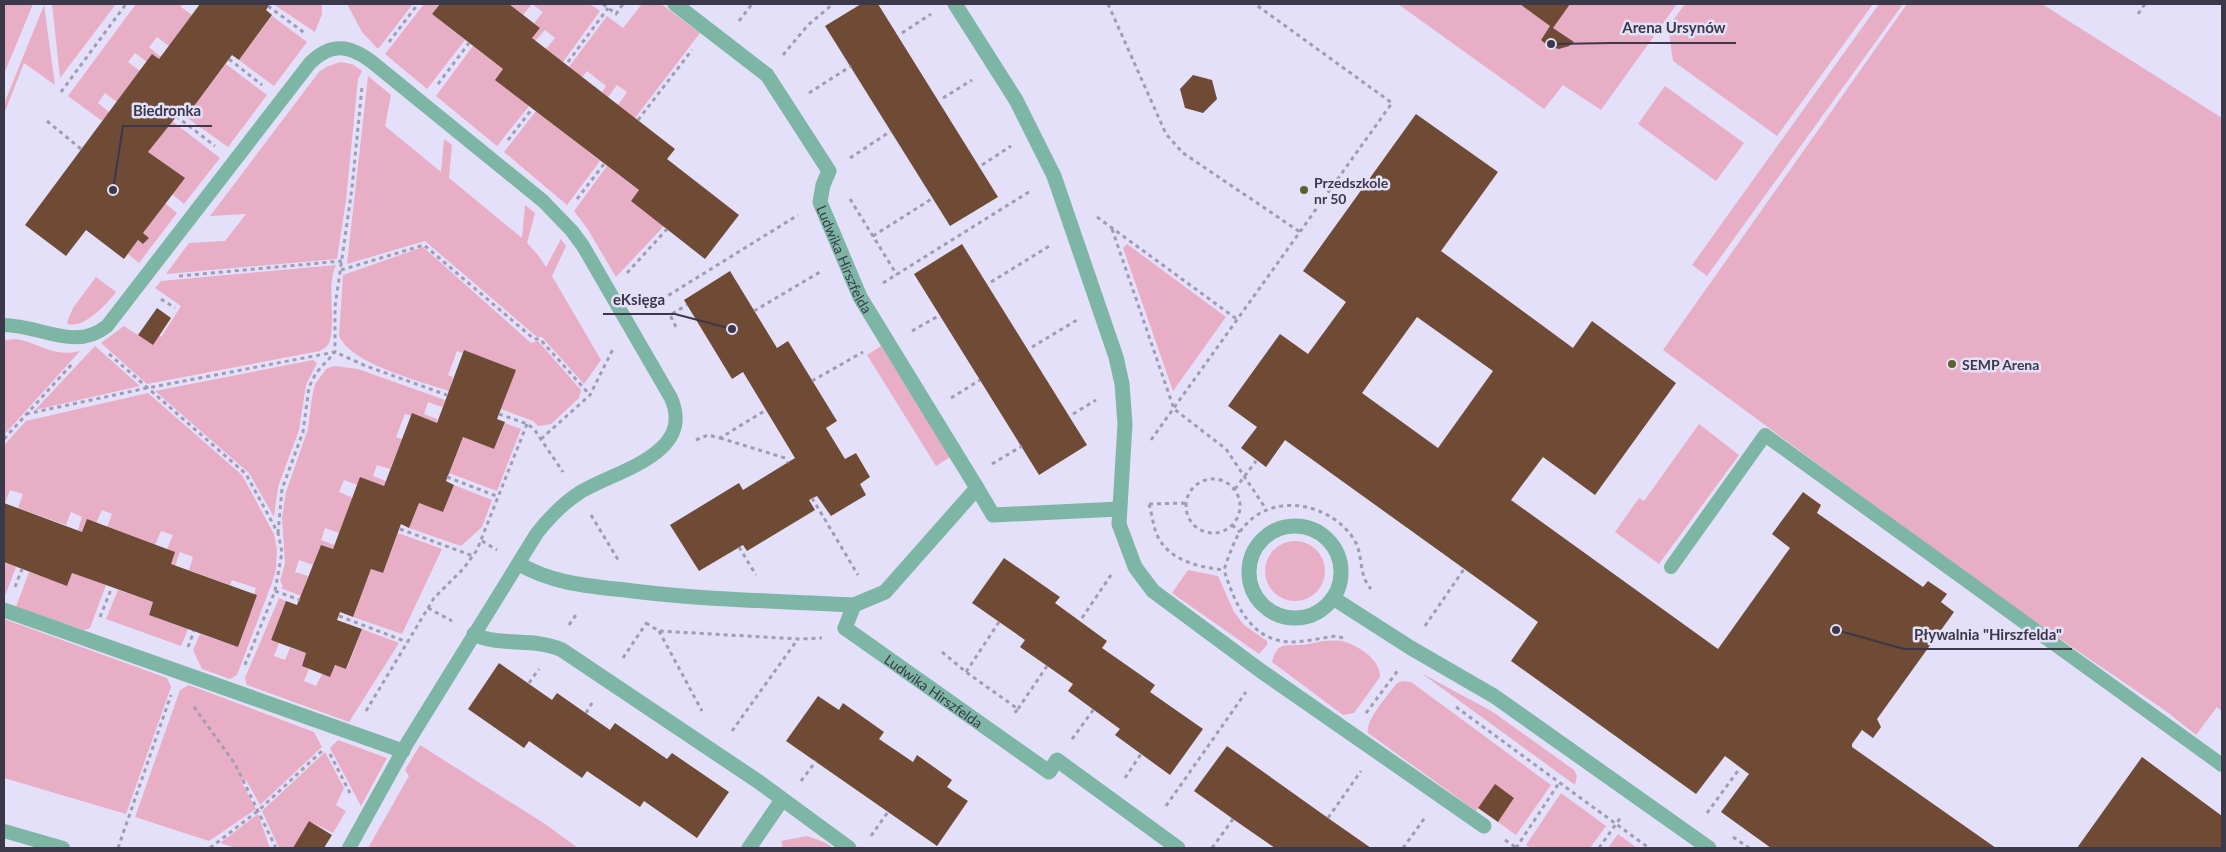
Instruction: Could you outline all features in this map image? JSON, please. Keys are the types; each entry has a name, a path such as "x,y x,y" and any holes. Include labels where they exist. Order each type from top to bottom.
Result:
{"street":[{"path":"676,4 767,75 830,171"},
{"path":"955,4 1016,100 1056,183 1116,356 1122,384 1125,424 1119,524 1134,567 1153,591 1261,670 1484,826"},
{"name":"Ludwika Hirszfelda","path":"830,171 823,185 820,202 845,257 860,297 993,515 1119,509"},
{"path":"518,564 553,580 596,587 659,594 854,605 885,592 974,483"},
{"path":"1283,527 1304,527 1314,530 1330,542 1340,561 1340,581 1333,598 1320,610 1304,617 1287,618 1270,611 1257,599 1250,583 1248,574 1252,554 1264,537 1283,527"},
{"path":"1333,598 1410,648 1494,696 1709,848"},
{"path":"845,628 854,605"},
{"path":"4,610 178,676 235,691 403,751"},
{"name":"Ludwika Hirszfelda","path":"845,628 1049,772 1057,760"},
{"path":"474,634 487,639 542,643 554,646 572,655 716,753 849,848"},
{"path":"1057,760 1178,848"},
{"path":"749,848 782,800"}],"lane":[{"path":"4,325 24,327 73,339 91,338 103,329 111,322 145,279 310,63 327,51 336,48 351,49 372,62 543,201 562,220 583,246 674,406 676,422 671,438 653,456 590,486 561,506 537,533 403,751 350,848"},
{"path":"1671,567 1765,435 2222,765"},
{"path":"4,831 63,848"}],"path":[{"path":"61,92 126,4"},
{"path":"394,34 418,4"},
{"path":"603,4 616,14 623,4"},
{"path":"767,75 808,25 833,4"},
{"path":"1108,4 1166,134 1183,153 1300,232"},
{"path":"1121,474 1138,457 1174,409 1392,103 1255,4"},
{"path":"2138,14 2145,4"},
{"path":"268,6 327,51"},
{"path":"568,62 608,8"},
{"path":"902,33 932,14"},
{"path":"423,103 469,43"},
{"path":"229,59 282,100"},
{"path":"278,533 282,489 302,432 309,387 316,373 335,352 335,307 363,79 372,62"},
{"path":"787,107 851,66"},
{"path":"638,120 678,68"},
{"path":"943,98 976,78"},
{"path":"492,159 532,108"},
{"path":"176,116 235,161"},
{"path":"47,122 81,149"},
{"path":"891,131 830,171 897,275"},
{"path":"982,165 1014,144"},
{"path":"562,220 604,164"},
{"path":"860,297 1056,183 1112,229 1238,320"},
{"path":"873,236 933,198"},
{"path":"541,440 590,395 627,321 820,202"},
{"path":"610,292 667,229"},
{"path":"1112,229 1174,409 1226,449 1266,509 1240,532 1224,570 1235,602 1250,624 1275,640 1293,642 1336,636 1350,640"},
{"path":"992,282 1055,243"},
{"path":"341,270 424,244 534,339 540,339 590,395"},
{"path":"754,311 845,257"},
{"path":"145,279 342,261"},
{"path":"676,327 670,315 687,305"},
{"path":"889,345 940,315"},
{"path":"1032,347 1078,319"},
{"path":"4,439 91,338 246,474 278,533 282,552 275,591 235,691"},
{"path":"26,414 147,388 335,352 366,366 447,395"},
{"path":"812,381 849,360"},
{"path":"929,412 980,380"},
{"path":"1073,414 1097,400"},
{"path":"720,438 766,410"},
{"path":"353,733 434,598 473,556 482,541 527,424"},
{"path":"671,438 682,446 708,435 785,458 788,463"},
{"path":"974,483 1022,446"},
{"path":"1236,489 1256,461"},
{"path":"447,477 499,497"},
{"path":"1215,478 1227,482 1236,489 1240,502 1238,515 1232,525 1222,532 1210,533 1199,530 1190,522 1186,510 1186,498 1192,487 1203,480 1215,478"},
{"path":"812,498 871,598"},
{"path":"1149,504 1157,535 1166,548 1181,559 1197,566 1224,570"},
{"path":"1159,504 1186,504"},
{"path":"1232,525 1240,532"},
{"path":"400,529 473,556"},
{"path":"1082,618 1113,571 1131,558"},
{"path":"1423,628 1464,568"},
{"path":"554,646 596,587"},
{"path":"275,591 300,600"},
{"path":"608,680 646,624 657,605 659,594"},
{"path":"339,616 407,642"},
{"path":"966,672 999,622"},
{"path":"646,624 659,631 799,639 832,638 845,628"},
{"path":"659,631 713,732 716,740 716,753"},
{"path":"716,753 799,639"},
{"path":"942,652 1016,710 1047,666"},
{"path":"1390,664 1404,672"},
{"path":"1150,829 1261,670"},
{"path":"1351,733 1398,670"},
{"path":"178,676 235,764 276,848"},
{"path":"118,848 178,676"},
{"path":"1449,702 1649,848"},
{"path":"1057,760 1094,710"},
{"path":"210,848 259,810 326,747 364,821"},
{"path":"1328,818 1376,750"},
{"path":"1704,816 1740,768"},
{"path":"1516,848 1559,783"},
{"path":"1599,848 1635,795"},
{"path":"1402,848 1440,796"},
{"path":"868,841 888,812"},
{"path":"1212,848 1233,819"}],"shaded area":[{"path":"4,4 33,4 4,74"},
{"path":"52,4 116,4 60,78"},
{"path":"136,4 183,4 181,7 192,15 169,46 157,37 149,47 161,57 159,59 152,55 147,62 135,53 128,62 140,71 117,102 105,93 98,103 109,112 102,121 68,96"},
{"path":"273,4 322,4 322,14 315,32"},
{"path":"347,4 413,4 378,49 362,32"},
{"path":"424,4 440,4 432,14 465,40 427,89 385,54"},
{"path":"509,4 532,4 523,15"},
{"path":"532,4 590,4 600,11 563,62 546,49 555,38 545,30 535,41 532,38 540,28 534,23 543,12"},
{"path":"642,4 661,4 700,33 635,118 618,105 627,92 617,85 608,97 602,92 606,86 587,71 582,77 569,67 607,16 623,28"},
{"path":"1398,4 1677,4 1601,110 1563,85 1544,109"},
{"path":"1685,4 1873,4 1777,136 1673,61 1668,27"},
{"path":"1879,4 1903,4 1707,276 1692,265"},
{"name":"SEMP Arena","path":"1907,4 2042,4 2222,118 2222,711 2217,707 2196,735 2166,711 2000,598 1663,350"},
{"path":"44,5 55,85 24,63 4,114 4,104"},
{"path":"272,16 307,42 274,86 239,60"},
{"path":"473,46 503,69 529,106 497,146 436,96"},
{"path":"340,62 352,64 362,71 358,79 346,200 337,259 166,274 189,243 225,241 246,214 210,216 319,72 326,67"},
{"path":"226,64 267,95 228,147 186,117"},
{"path":"368,76 391,95 385,126 441,172 444,139 452,145 449,178 522,238 525,205 535,213 527,243 546,267 561,239 566,246 552,276 601,360 584,384 542,337 537,337 425,241 347,264"},
{"path":"1665,86 1744,143 1716,181 1638,124"},
{"path":"536,111 600,161 567,205 504,152"},
{"path":"172,121 220,158 184,204 172,194 184,178 148,152"},
{"path":"607,166 639,190 631,201 664,226 616,277 587,228 574,211"},
{"path":"165,203 177,213 139,263 128,254 138,240 143,244 149,238 143,233"},
{"path":"1127,244 1226,317 1173,391 1123,248"},
{"path":"423,247 531,343 538,341 581,390 579,398 551,424 538,426 533,421 501,409 515,370 464,350 463,353 457,351 448,375 453,377 449,391 405,377 371,363 346,346 339,336 343,275"},
{"path":"336,265 331,293 332,331 329,343 320,351 147,384 101,343 124,326 153,345 159,335 161,337 181,306 155,288 161,281"},
{"path":"96,277 116,292 102,308 88,319 74,325 68,324 67,322 73,308"},
{"path":"16,339 62,353 80,351 4,435 4,340"},
{"path":"95,346 140,386 35,410"},
{"path":"881,346 950,457 936,466 867,355"},
{"path":"313,360 317,363 306,385 299,430 278,487 274,517 249,473 155,391"},
{"path":"335,366 358,369 445,400 442,407 428,402 424,414 437,419 437,423 413,414 411,416 405,414 396,437 402,439 390,469 377,465 373,476 386,481 384,486 358,485 344,480 339,492 353,498 339,533 325,528 321,540 334,545 333,549 321,545 313,565 299,560 295,572 308,576 301,596 281,588 283,586 280,581 285,563 282,518 286,492 308,429 315,384 327,368"},
{"path":"148,393 242,475 274,534 277,550 276,569 273,580 237,675 230,679 202,669 193,650 200,634 238,647 256,588 232,580 230,585 189,570 193,557 180,552 175,566 171,564 167,549 173,535 161,531 155,545 107,527 112,514 102,510 96,523 87,520 82,532 78,530 82,517 71,512 66,525 18,508 23,494 10,490 4,503 4,445 26,421"},
{"path":"505,423 521,429 497,491 449,473 463,437 494,449"},
{"path":"1699,424 1739,455 1659,564 1615,532 1639,498 1644,501"},
{"path":"454,485 492,500 482,527 461,546 409,528 419,503 443,512"},
{"path":"398,533 442,549 402,634 353,617 371,569 383,573"},
{"path":"1295,541 1312,546 1320,554 1325,571 1320,588 1312,596 1295,601 1278,596 1270,588 1265,571 1270,554 1278,546"},
{"path":"4,562 16,567 4,599"},
{"path":"1188,570 1218,576 1234,612 1244,625 1267,641 1267,645 1259,654 1172,593"},
{"path":"29,572 67,585 72,573 106,585 90,628 84,630 16,607"},
{"path":"118,590 153,602 149,615 188,629 181,646 106,619"},
{"path":"279,598 286,601 271,640 279,643 274,656 285,660 290,648 306,653 302,666 309,669 304,681 316,686 322,674 330,677 335,665 347,669 362,629 399,643 349,722 247,685 245,678"},
{"path":"4,619 167,678 171,687 126,814 4,778"},
{"path":"1322,641 1340,641 1355,646 1373,659 1377,665 1380,677 1354,713 1343,715 1272,662 1276,652 1281,647"},
{"path":"1421,673 1493,712 1574,770 1577,776 1575,785"},
{"path":"1402,681 1411,682 1551,785 1516,835 1498,822 1514,798 1495,785 1476,811 1368,733 1370,721 1378,707 1397,683"},
{"path":"189,685 314,732 322,747 260,805 246,780 241,781 256,809 209,841 135,817 180,690"},
{"path":"338,740 387,758 361,806 330,748"},
{"path":"420,745 545,824 578,848 368,848 409,776 405,770"},
{"path":"325,752 344,788 336,805 346,811 333,833 309,821 293,848 279,848 262,811"},
{"path":"1561,793 1606,826 1590,848 1531,848 1526,845"},
{"path":"258,814 270,848 236,848 220,843"},
{"path":"1618,834 1637,848 1608,848"},
{"path":"807,836 824,842 833,848 783,848 781,841"}],"building":[{"path":"200,4 270,4 266,10 272,15 239,60 232,55 186,117 180,112 148,152 185,178 143,233 149,238 143,244 138,240 124,259 86,230 66,256 25,225 152,54 159,59"},
{"path":"440,4 509,4 540,28 532,38 675,149 667,159 739,215 705,259 631,201 639,190 495,80 503,69 432,14"},
{"path":"861,4 878,4 998,197 950,226 825,26"},
{"path":"1520,4 1570,4 1553,28 1574,42 1569,46 1559,49 1548,46 1541,40 1550,26"},
{"path":"1193,75 1212,80 1217,99 1203,113 1185,108 1180,89"},
{"path":"1416,114 1498,172 1441,251 1573,348 1592,321 1676,383 1595,495 1543,457 1511,500 1718,649 1790,548 1772,534 1803,492 1821,505 1817,513 1923,587 1928,581 1947,594 1941,602 1954,612 1877,719 1881,727 1873,738 1862,730 1852,744 1852,747 1996,848 1771,848 1721,812 1749,774 1725,756 1696,794 1511,661 1538,622 1285,440 1266,467 1241,448 1257,427 1228,406 1280,334 1308,354 1346,302 1303,271","holes":["1417,317 1493,371 1438,448 1362,393"]},
{"path":"962,244 1087,445 1039,475 914,274"},
{"path":"730,271 777,348 788,341 837,421 826,428 845,459 856,453 870,477 860,484 866,495 831,516 817,496 809,500 815,510 747,551 743,545 699,571 670,525 739,483 743,490 795,458 743,372 732,379 684,300"},
{"path":"157,308 171,318 153,345 138,335"},
{"path":"464,350 516,370 497,419 505,422 494,449 463,437 446,481 454,485 443,512 419,503 409,528 401,524 383,573 371,569 353,617 340,612 337,620 362,629 346,669 335,665 330,677 302,666 306,653 271,640 286,601 297,605 321,545 333,549 360,477 384,486 412,413 437,423"},
{"path":"4,503 82,532 87,519 175,552 171,564 257,595 238,647 149,615 153,602 72,573 67,586 4,562"},
{"path":"1004,558 1060,597 1055,603 1107,641 1102,648 1155,685 1150,692 1203,729 1170,775 1115,735 1120,729 1068,691 1073,684 1020,647 1025,640 972,603"},
{"path":"499,663 552,700 557,693 610,730 615,723 667,759 672,753 729,792 697,838 644,801 640,807 587,771 582,778 529,741 524,748 468,709"},
{"path":"818,696 839,710 843,703 884,732 879,739 913,762 917,755 952,780 947,787 968,801 937,846 786,741"},
{"path":"1227,746 1371,848 1275,848 1233,819 1194,791"},
{"path":"2142,757 2222,816 2222,848 2077,848"},
{"path":"1495,784 1514,798 1498,822 1478,808"},
{"path":"309,821 332,835 324,848 293,848"}],"place":[{"name":"Arena Ursynów","path":"1551,44"},
{"name":"Biedronka","path":"113,190"},
{"name":"Przedszkole nr 50","path":"1304,190"},
{"name":"eKsięga","path":"732,329"},
{"name":"SEMP Arena","path":"1952,364"},
{"name":"Pływalnia \"Hirszfelda\"","path":"1836,630"}]}
